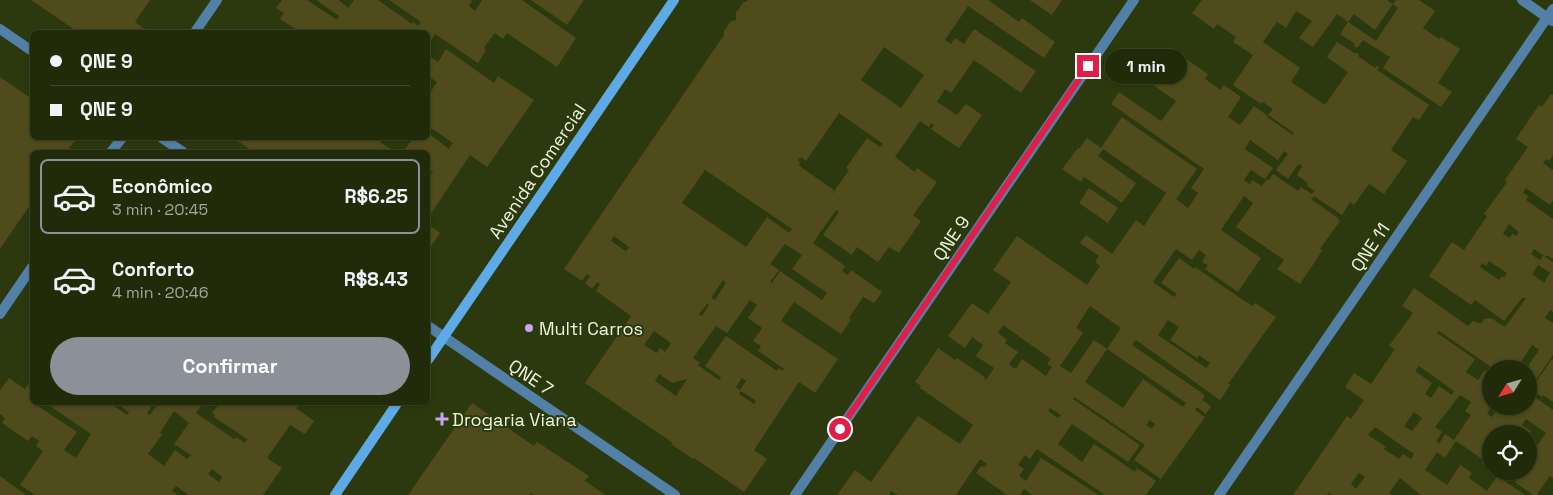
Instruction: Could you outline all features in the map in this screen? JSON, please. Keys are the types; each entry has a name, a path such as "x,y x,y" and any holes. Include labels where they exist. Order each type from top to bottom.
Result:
{"main road":[{"name":"Avenida Comercial","path":"430,357 674,0"},
{"path":"335,495 396,405"}],"street":[{"path":"195,30 217,0"},
{"name":"QNE 9","path":"795,495 1134,0"},
{"path":"1522,0 1551,16"},
{"name":"QNE 11","path":"1219,495 1551,16"},
{"path":"0,29 30,50"},
{"path":"113,150 120,140"},
{"path":"165,140 180,150"},
{"path":"0,314 30,270"},
{"name":"QNE 7","path":"430,327 675,495"}],"building":[{"path":"31,0 150,0 135,22 146,30 75,30"},
{"path":"282,0 307,0 337,20 339,16 316,0 339,0 348,8 354,0 378,0 412,24 413,22 418,26 421,22 389,0 471,0 469,6 475,11 482,0 522,0 576,38 557,67 507,33 503,39 495,33 485,46 484,49 486,50 478,63 435,34 430,42 430,30 298,30 280,19 284,13 276,8"},
{"path":"531,0 584,0 567,25"},
{"path":"749,0 988,0 1019,22 1022,18 1055,42 1044,58 968,6 945,40 951,44 955,38 964,44 974,29 1036,71 1021,93 974,60 951,93 945,89 937,102 957,115 966,104 982,115 959,148 931,129 934,125 931,123 929,127 920,121 895,157 915,172 917,168 937,182 913,215 921,221 899,253 889,247 878,262 857,247 852,255 823,235 839,212 836,210 817,237 813,243 845,266 842,271 848,275 851,270 882,292 874,303 863,297 841,334 794,302 781,321 838,359 815,393 799,382 754,450 767,459 744,492 671,444 673,443 585,383 631,316 596,291 600,284 597,282 592,289 585,283 590,276 587,274 582,281 564,269 724,35 724,31 731,21 736,20 736,13 743,3","holes":["884,47 924,75 901,108 861,80","839,113 883,144 880,147 867,138 846,168 849,170 833,193 834,190 801,167 798,160 801,157 806,161","705,170 792,229 789,233 767,217 746,247 682,203","614,236 629,247 626,251 611,241","785,244 802,255 792,269 827,293 822,300 780,271 772,283 770,282 779,270 770,264","723,280 726,283 715,300 711,298","750,300 757,305 748,318 762,328 753,341 761,346 758,351 784,369 782,371 779,368 777,371 726,336 705,366 721,377 719,380 698,365 700,363 693,358 716,326 727,333","707,304 709,305 702,316 699,314","654,331 671,343 665,352 660,348 657,353 644,345","659,374 672,383 687,379 676,396 655,381","742,378 746,381 740,390 736,387","741,391 756,401 754,404 739,394"]},
{"path":"1030,0 1062,0 1052,15"},
{"path":"1202,0 1387,0 1393,4 1375,30 1354,14 1348,22 1337,14 1313,47 1299,38 1312,21 1296,11 1286,28 1277,22 1263,42 1300,68 1291,82 1325,105 1348,72 1327,57 1337,42 1359,54 1358,56 1375,68 1376,66 1379,67 1377,70 1429,105 1419,120 1413,117 1391,150 1407,161 1384,194 1369,184 1354,205 1350,202 1342,215 1314,196 1311,199 1340,221 1320,249 1322,251 1300,284 1277,269 1284,260 1236,227 1253,203 1244,196 1221,230 1261,258 1238,292 1205,269 1208,265 1202,262 1206,255 1199,250 1192,260 1176,249 1153,282 1174,297 1177,294 1161,283 1179,258 1252,306 1255,303 1276,317 1228,384 1230,385 1220,400 1136,340 1132,345 1202,393 1205,396 1202,400 1211,406 1206,414 1197,407 1195,410 1205,417 1161,479 1134,460 1145,445 1074,397 1073,399 1140,445 1128,462 1072,424 1058,444 1082,462 1094,444 1135,472 1137,468 1156,481 1146,495 1105,495 1037,449 1030,459 1025,455 1018,465 1024,469 1019,476 1026,481 1041,458 1099,495 1032,495 1024,489 1020,495 1007,495 976,473 981,466 985,467 987,464 980,459 956,495 898,495 891,491 889,495 837,495 855,470 871,482 918,416 960,444 973,425 920,388 921,386 915,382 938,348 955,360 957,358 985,377 984,379 986,380 994,368 976,356 983,345 972,337 965,348 948,336 972,303 988,314 1011,282 993,270 1017,236 1087,285 1100,266 1095,262 1099,256 1080,243 1086,235 1112,254 1136,220 1144,226 1166,193 1103,149 1098,156 1136,183 1122,203 1084,177 1081,182 1062,169 1087,138 1101,148 1122,117 1197,169 1176,199 1188,208 1198,193 1191,188 1204,169 1111,104 1119,92 1161,121 1176,101 1146,80 1169,47 1208,74 1205,79 1221,90 1224,85 1241,97 1228,117 1240,125 1254,106 1293,135 1294,133 1268,115 1273,109 1263,102 1261,104 1233,85 1253,55 1233,42 1236,37 1217,24 1214,29 1192,13","holes":["1250,140 1278,160 1284,151 1288,154 1276,170 1288,179 1300,164 1302,166 1297,175 1308,183 1307,186 1315,191 1312,194 1301,187 1298,191 1273,174 1262,186 1252,180 1250,184 1244,180 1251,170 1265,179 1273,168 1245,149","1090,306 1121,328 1107,349 1094,340 1071,373 1060,366 1083,333 1076,328","1168,320 1179,327 1170,340 1197,358 1199,355 1210,363 1206,368 1158,335","1003,325 1051,359 1047,364 1052,367 1046,376 1022,359 1016,369 1011,366 1009,364 1018,352 1005,343 1007,340 998,333","1107,349 1186,403 1183,407 1143,379 1123,408 1085,382","1050,408 1061,415 1058,418 1048,411","1150,420 1155,424 1152,429 1146,425"]},
{"path":"1396,0 1419,0 1435,11 1423,28 1439,39 1441,37 1460,49 1438,83 1452,92 1441,107 1383,68 1390,57 1363,40 1357,48 1354,46 1355,44 1340,34 1348,22 1376,41 1398,8 1393,4"},
{"path":"446,49 494,83 498,76 534,100 487,167 470,155 430,215 430,177 433,172 430,170 430,150 404,150 412,140 430,140 430,135 449,149 453,143 430,127 430,93 437,82 430,77 430,56 438,62"},
{"path":"0,77 30,98 30,140 75,140 68,150 30,150 30,205 0,249"},
{"path":"1551,94 1553,95 1553,155 1549,161 1546,159 1543,163 1553,170 1553,201 1550,205 1526,188 1523,193 1528,196 1526,200 1553,219 1553,259 1546,255 1545,257 1553,262 1553,312 1550,310 1545,318 1553,323 1553,355 1538,377 1538,360 1532,360 1539,350 1532,345 1522,360 1482,361 1439,331 1437,333 1475,359 1466,372 1478,380 1482,374 1482,415 1492,417 1493,415 1538,415 1538,399 1553,410 1553,478 1550,476 1537,494 1539,495 1533,495 1515,482 1517,480 1537,480 1537,446 1546,433 1526,419 1522,425 1482,425 1482,459 1456,441 1445,458 1437,452 1425,470 1447,485 1460,465 1472,473 1469,478 1487,491 1494,480 1503,480 1525,495 1421,495 1400,478 1389,493 1392,495 1332,495 1329,493 1327,495 1293,495 1347,416 1351,419 1364,400 1345,387 1354,373 1371,384 1395,349 1389,346 1413,313 1402,306 1414,288 1468,326 1473,321 1481,324 1484,319 1491,318 1505,327 1526,298 1522,298 1504,321 1475,300 1471,305 1429,276 1452,242 1464,250 1487,216 1484,214 1507,182 1505,180 1528,147 1516,139 1539,105 1542,107","holes":["1509,224 1519,232 1516,236 1512,234 1510,238 1503,234","1534,249 1543,255 1540,260 1531,254","1489,261 1507,273 1504,278 1502,276 1499,280 1480,267 1482,263 1486,266","1538,265 1550,273 1544,283 1532,274","1419,366 1454,391 1452,395 1439,386 1431,398 1425,394 1432,383 1415,371","1460,395 1471,402 1465,411 1471,415 1454,440 1445,434 1439,444 1436,441 1442,432 1435,427","1414,412 1422,418 1412,431 1404,426","1375,427 1414,454 1411,459 1403,454 1399,459 1384,449 1386,447 1368,435","1359,473 1365,477 1356,489 1351,484"]},
{"path":"236,140 382,140 380,142 392,150 251,150"},
{"path":"1089,188 1118,208 1108,223 1079,203"},
{"path":"430,226 440,233 430,248"},
{"path":"1552,359 1553,402 1543,395 1542,397 1538,394 1538,379"},
{"path":"9,378 25,389 30,382 30,405 38,405 77,432 64,450 76,458 91,434 48,405 112,405 127,415 129,412 119,405 152,405 147,413 150,415 157,405 202,405 196,413 234,439 236,437 245,443 247,439 214,417 215,415 212,413 218,405 298,405 296,408 314,421 305,434 290,425 267,458 282,468 263,495 189,495 176,486 172,491 178,495 35,495 20,485 43,451 36,446 39,441 32,436 28,441 2,423 5,418 0,414 0,390","holes":["174,411 189,423 174,444 191,455 187,459 175,450 164,466 148,454 162,435 160,433","212,469 222,477 219,482 208,474"]},
{"path":"472,403 534,446 537,442 589,476 585,481 606,495 534,495 530,493 529,495 408,495"},
{"path":"0,476 26,495 0,495"}],"place":[{"name":"Multi Carros","path":"529,328"},
{"name":"Drogaria Viana","path":"442,419"}],"route":[{"path":"840,429 1088,66"}]}
